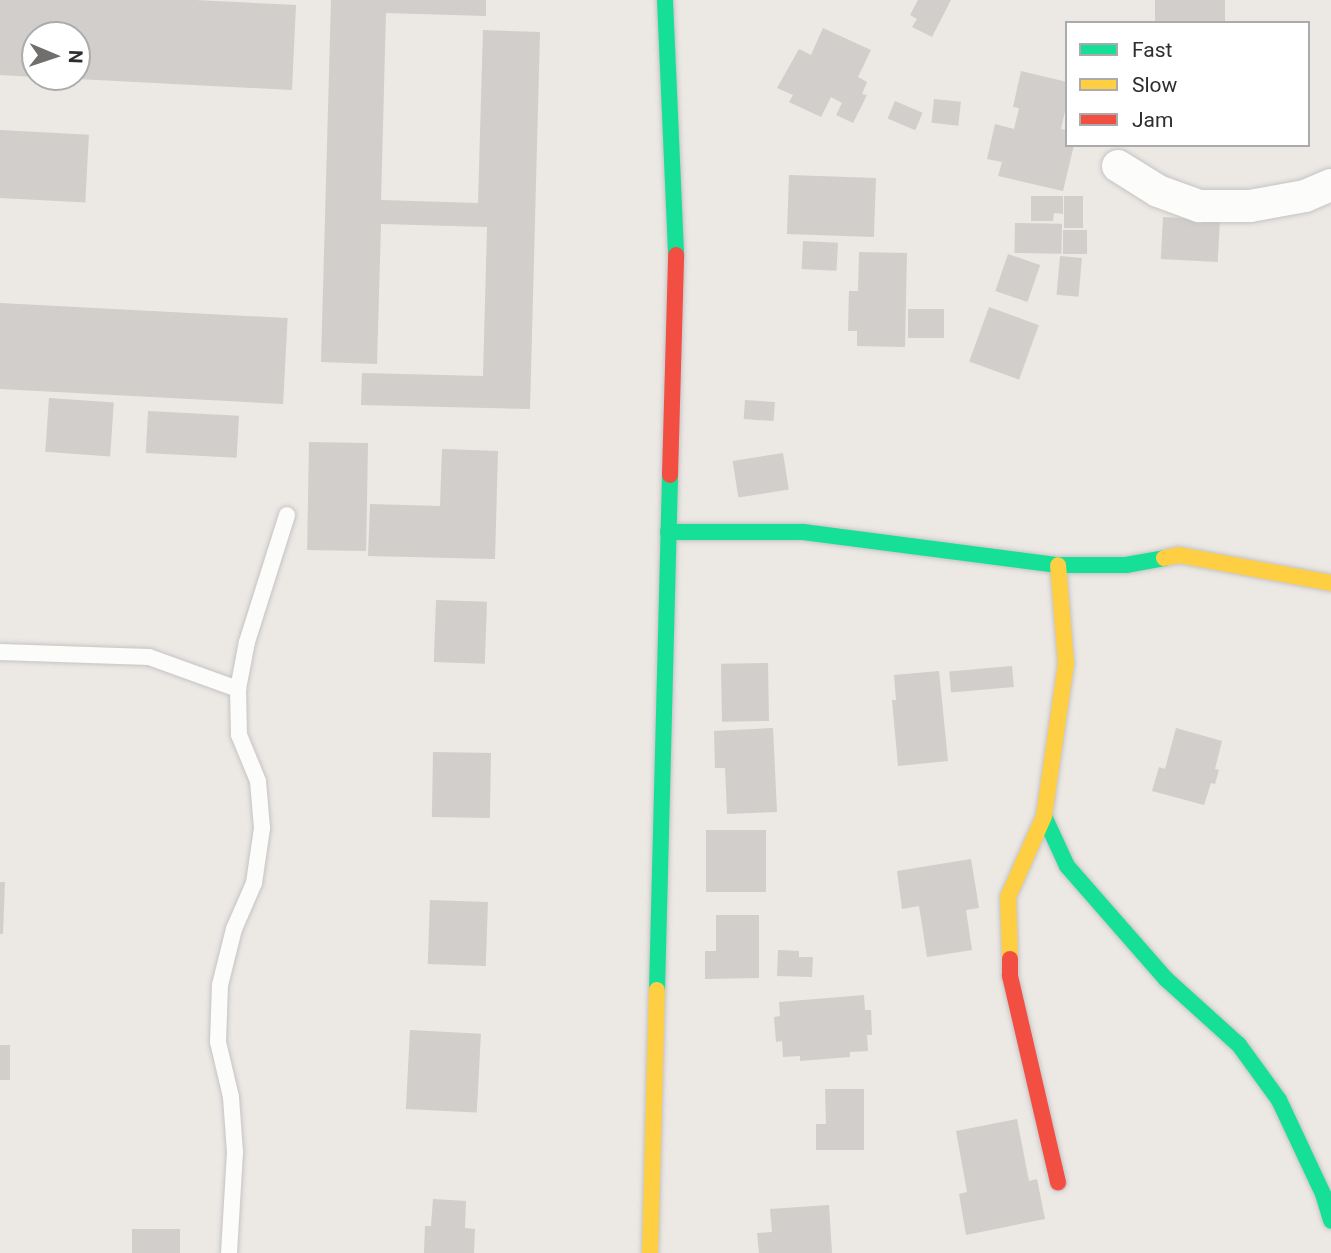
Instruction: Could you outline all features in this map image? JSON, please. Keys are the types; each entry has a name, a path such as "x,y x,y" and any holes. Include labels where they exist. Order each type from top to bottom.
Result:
{"street":[{"path":"650,1253 676,237 665,0"},
{"path":"1118,166 1158,191 1199,206 1250,206 1305,196 1331,186"},
{"path":"668,532 803,532 1058,565 1126,565 1179,555 1331,583"},
{"path":"1058,565 1066,664 1044,816 1007,897 1010,962 1058,1182"},
{"path":"1044,816 1067,866 1166,979 1239,1045 1263,1078 1284,1112 1323,1194 1331,1221"}],"lane":[{"path":"229,1253 235,1152 231,1097 218,1042 220,985 234,929 254,883 262,828 258,781 239,735 237,688 247,642 287,515"},
{"path":"0,652 149,657 237,688"}],"building":[{"path":"0,0 195,0 296,5 292,90 91,80 91,21 21,21 21,76 0,75"},
{"path":"331,0 486,0 486,16 386,13 381,200 478,203 483,30 540,32 530,409 361,405 362,373 483,376 487,227 381,224 377,364 321,362"},
{"path":"918,0 951,0 932,37 912,27 917,19 910,15"},
{"path":"1155,0 1225,0 1225,21 1155,21"},
{"path":"823,28 871,50 858,77 867,82 862,94 867,95 853,123 836,115 842,103 831,97 821,117 789,102 793,95 777,88 799,49 811,55"},
{"path":"1021,71 1065,82 1065,111 1061,129 1065,130 1065,147 1074,147 1063,191 998,176 1002,162 987,159 995,124 1014,129 1019,108 1013,107"},
{"path":"934,99 961,102 958,126 931,123"},
{"path":"895,101 923,113 915,130 888,118"},
{"path":"0,130 89,135 85,203 0,198"},
{"path":"789,175 876,178 874,237 787,234"},
{"path":"1031,196 1063,196 1063,214 1054,213 1053,221 1031,221"},
{"path":"1064,196 1083,196 1083,228 1064,228"},
{"path":"1163,217 1220,220 1218,262 1161,259"},
{"path":"1015,223 1062,224 1061,254 1014,253"},
{"path":"1063,230 1087,230 1087,254 1063,254"},
{"path":"803,241 838,243 836,271 802,269"},
{"path":"859,252 907,253 905,347 857,346 857,331 848,331 849,291 858,291"},
{"path":"1008,254 1040,265 1027,302 995,291"},
{"path":"1060,256 1082,258 1079,297 1057,295"},
{"path":"0,303 288,318 283,404 0,389"},
{"path":"989,307 1039,325 1019,380 969,362"},
{"path":"908,309 944,309 944,338 908,338"},
{"path":"49,398 114,403 110,456 45,452"},
{"path":"745,400 775,402 774,421 744,419"},
{"path":"148,411 239,416 237,458 146,453"},
{"path":"309,442 368,443 366,551 307,550"},
{"path":"442,449 498,451 495,559 368,556 370,504 440,506"},
{"path":"783,453 789,490 738,498 733,461"},
{"path":"436,600 487,602 485,664 434,662"},
{"path":"768,663 769,721 722,722 721,664"},
{"path":"1012,666 1014,687 951,692 949,671"},
{"path":"939,671 948,761 898,766 892,700 896,700 894,675"},
{"path":"773,728 777,812 727,814 725,768 715,768 714,731"},
{"path":"1176,728 1222,741 1215,769 1219,770 1215,784 1211,783 1204,805 1152,791 1159,767 1165,769"},
{"path":"433,752 491,753 490,818 432,817"},
{"path":"706,830 766,830 766,892 706,892"},
{"path":"971,859 979,908 966,910 972,950 927,957 919,906 902,909 897,871"},
{"path":"0,882 5,882 3,934 0,934"},
{"path":"430,900 488,902 486,966 428,964"},
{"path":"716,915 759,915 759,978 705,979 705,951 716,951"},
{"path":"778,950 799,951 799,957 813,957 812,977 777,976"},
{"path":"864,995 865,1010 871,1010 872,1035 867,1035 868,1051 850,1052 850,1057 800,1061 800,1056 783,1057 782,1041 776,1042 774,1017 780,1016 779,1002"},
{"path":"410,1030 481,1034 477,1113 406,1109"},
{"path":"0,1045 10,1045 10,1080 0,1080"},
{"path":"825,1089 864,1089 864,1150 816,1150 816,1124 826,1124"},
{"path":"1017,1119 1029,1181 1037,1179 1045,1219 966,1235 959,1194 967,1192 956,1131"},
{"path":"433,1199 466,1201 465,1228 475,1229 474,1253 424,1253 425,1226 431,1226"},
{"path":"829,1205 832,1253 759,1253 757,1233 772,1232 770,1209"},
{"path":"132,1229 180,1229 180,1253 132,1253"}],"traffic: fast":[{"path":"665,0 676,255"},
{"path":"657,990 670,475"},
{"path":"668,532 803,532 1058,565 1126,565 1164,558"},
{"path":"1044,816 1067,866 1166,979 1239,1045 1279,1100 1323,1194 1331,1221"}],"traffic: slow":[{"path":"1164,558 1179,555 1331,583"},
{"path":"1010,959 1008,897 1044,816 1066,664 1058,565"},
{"path":"650,1253 657,990"}],"traffic: jam":[{"path":"670,475 676,255"},
{"path":"1010,959 1010,976 1058,1182"}]}
